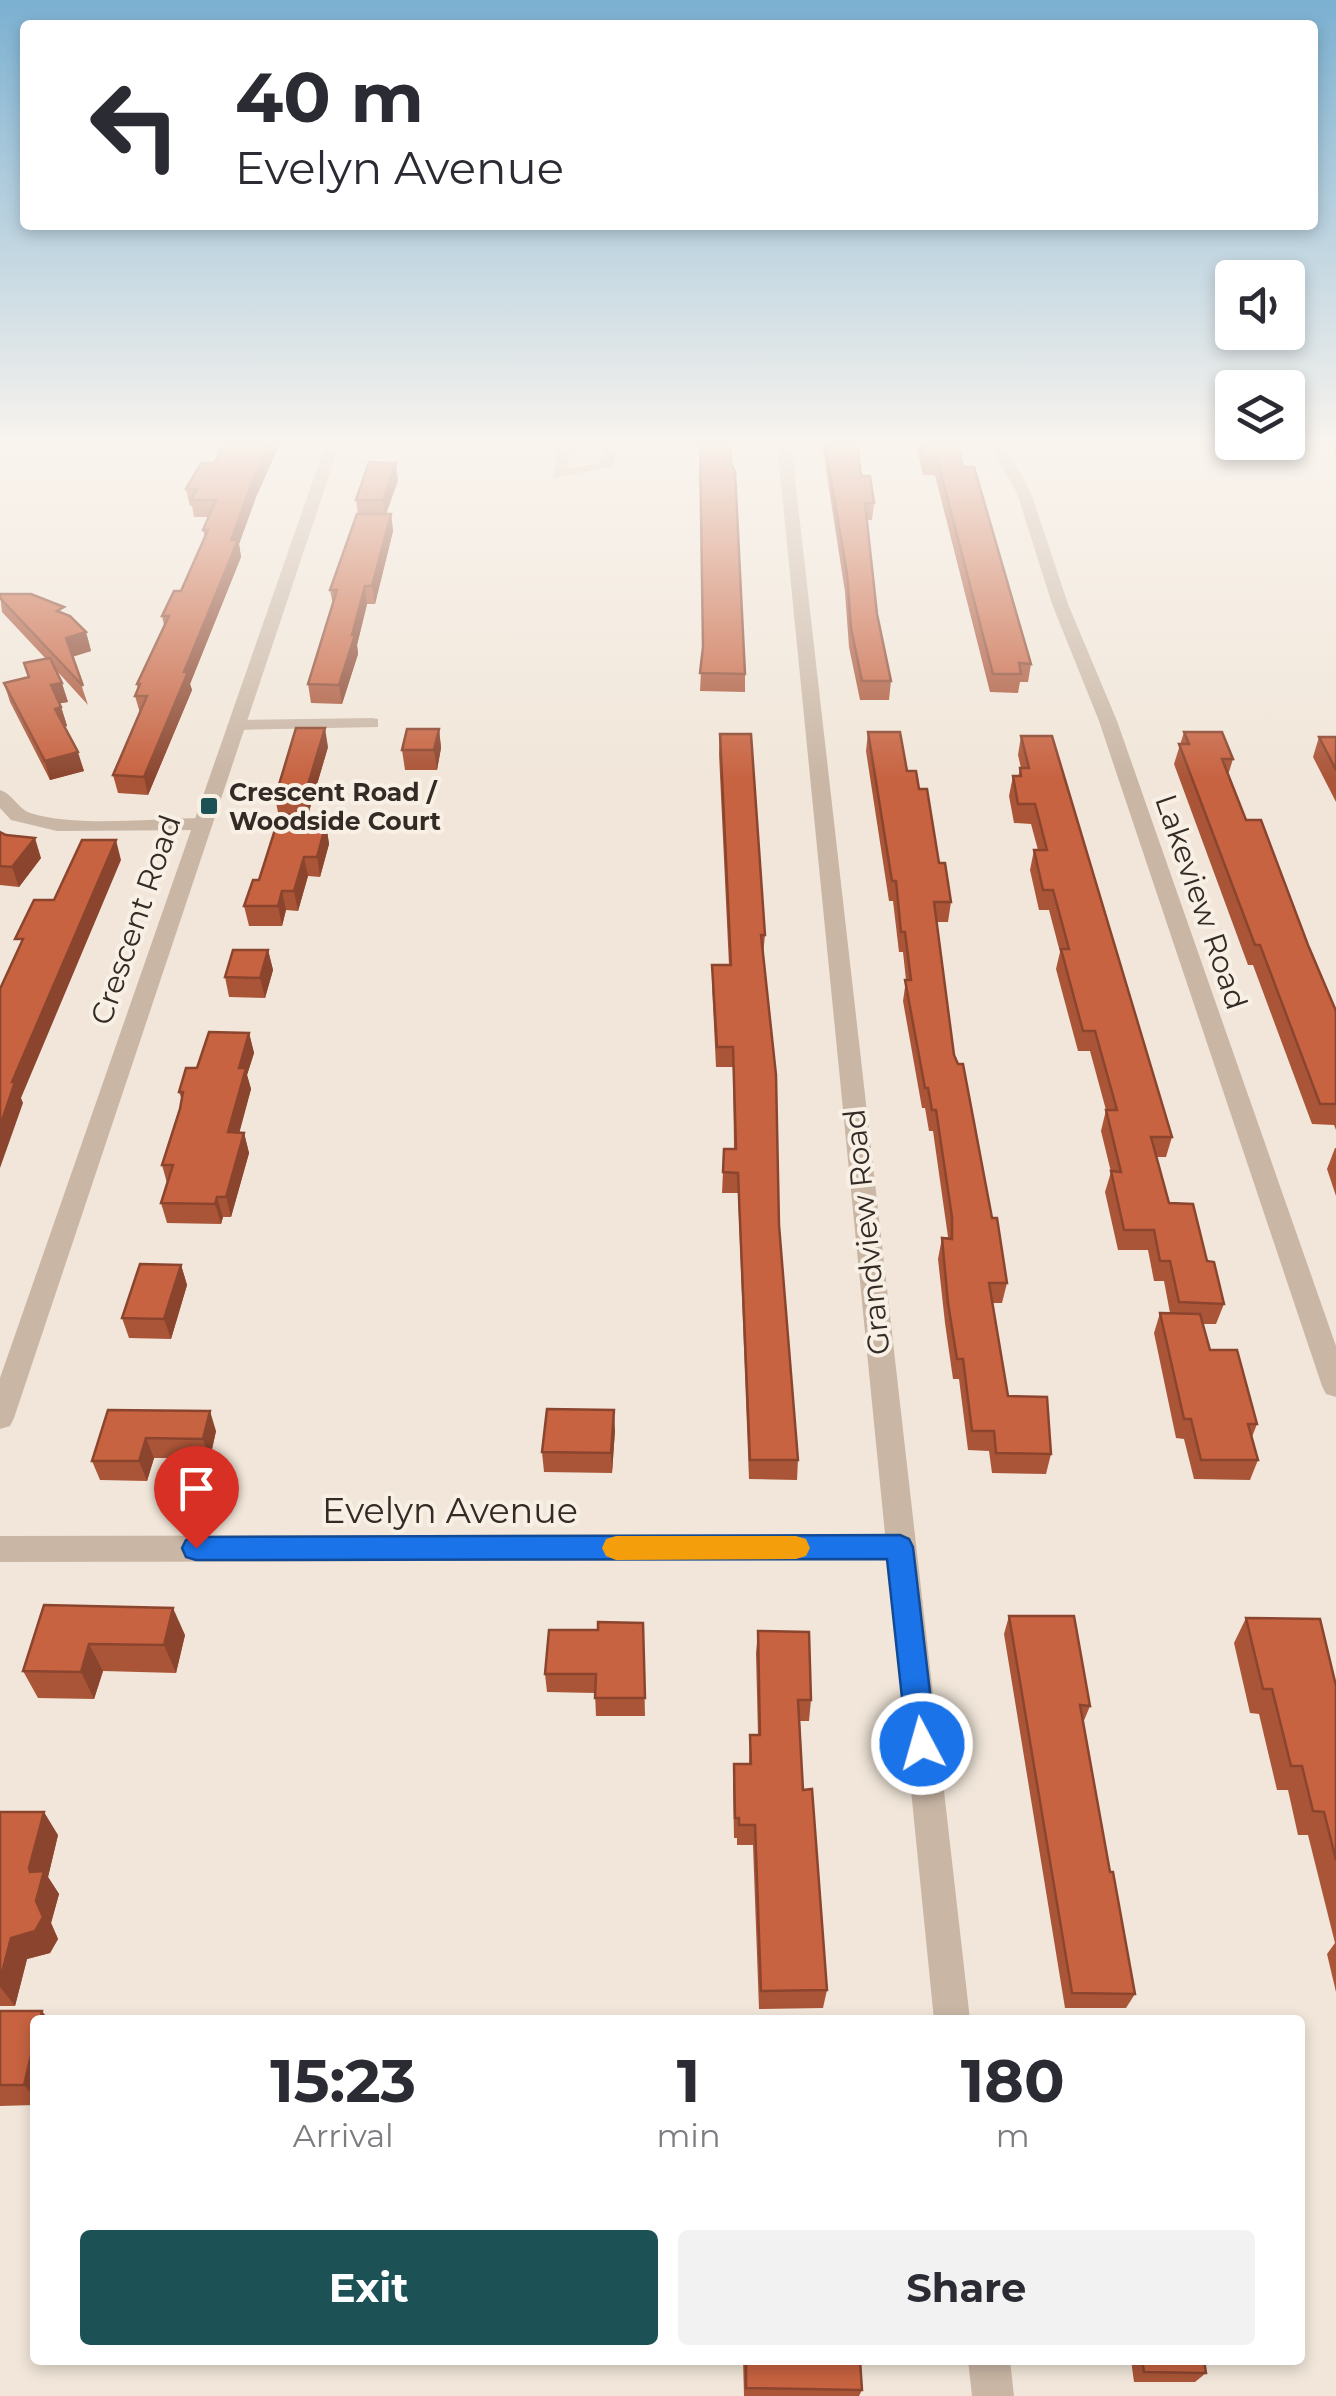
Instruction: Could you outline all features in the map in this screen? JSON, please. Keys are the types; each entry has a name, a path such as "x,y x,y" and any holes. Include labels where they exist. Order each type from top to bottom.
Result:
{"street":[{"name":"Crescent Road","path":"0,1418 295,555"},
{"name":"Grandview Road","path":"796,555 951,2015"},
{"name":"Lakeview Road","path":"1044,555 1108,722 1336,1386"},
{"path":"236,725 372,723"},
{"path":"0,796 18,816 57,824 203,824"},
{"name":"Evelyn Avenue","path":"0,1549 900,1547"},
{"path":"990,2365 993,2396"}],"building":[{"path":"197,555 232,555 144,777 113,775 147,696 135,696 137,684 169,616 162,616 174,591 181,591"},
{"path":"343,555 380,555 372,586 365,586 339,685 308,684 337,590 330,590"},
{"path":"702,555 739,555 745,674 700,673"},
{"path":"844,555 871,555 877,614 891,681 862,681 851,628"},
{"path":"962,555 999,555 1031,664 1019,663 1021,674 993,674"},
{"path":"0,594 31,594 64,607 57,611 70,616 86,632 66,638 83,686 0,598"},
{"path":"50,658 62,683 51,685 61,707 55,709 78,752 45,761 4,683 29,677 24,663"},
{"path":"296,728 325,728 304,798 275,798"},
{"path":"407,729 439,729 434,750 402,750"},
{"path":"868,732 900,732 907,771 916,771 919,789 927,789 939,863 945,863 951,902 934,902 954,1055 958,1064 963,1064 1007,1283 989,1283 1008,1396 1047,1397 1051,1454 996,1453 994,1431 972,1431 963,1359 957,1359 948,1303 942,1238 952,1239 952,1217 936,1110 932,1110 925,1088 905,980 911,980 905,932 901,932 896,881 892,881"},
{"path":"1184,732 1222,732 1233,759 1222,759 1246,820 1261,820 1336,1011 1336,1104 1320,1104 1260,945 1255,945 1179,744 1189,744"},
{"path":"720,734 751,734 765,935 761,935 776,1075 779,1225 798,1460 750,1460 738,1173 723,1172 724,1149 736,1149 733,1047 717,1047 712,965 731,965"},
{"path":"1021,736 1052,736 1172,1137 1151,1137 1169,1203 1193,1204 1207,1261 1214,1262 1224,1304 1179,1302 1170,1261 1160,1261 1154,1230 1124,1230 1111,1171 1121,1172 1106,1110 1117,1110 1095,1031 1083,1031 1061,949 1069,949 1053,890 1043,890 1034,850 1047,850 1035,804 1018,804 1013,776 1021,776 1020,768 1029,768"},
{"path":"1319,737 1336,737 1336,770"},
{"path":"280,814 308,815 306,824 326,824 317,857 304,857 294,891 282,891 278,906 244,906 253,880 259,880"},
{"path":"0,832 35,838 12,867 0,866"},
{"path":"82,840 116,840 12,1082 0,1126 0,989 23,939 15,939 34,900 54,900"},
{"path":"233,950 268,950 260,978 225,977"},
{"path":"209,1032 249,1033 239,1068 246,1068 228,1132 244,1133 226,1197 217,1197 215,1204 161,1203 173,1165 162,1165 180,1109 183,1092 179,1092 186,1068 197,1068"},
{"path":"140,1264 181,1265 164,1319 122,1318"},
{"path":"1160,1313 1200,1314 1210,1350 1237,1350 1257,1424 1248,1424 1258,1460 1201,1460 1191,1419 1184,1419"},
{"path":"547,1409 614,1410 611,1453 542,1452"},
{"path":"108,1410 210,1411 203,1439 146,1438 139,1461 92,1461"},
{"path":"44,1605 173,1608 164,1645 89,1644 81,1672 23,1671"},
{"path":"1009,1616 1074,1616 1090,1706 1080,1705 1135,1994 1072,1993"},
{"path":"1246,1618 1320,1619 1336,1686 1336,1860 1324,1812 1313,1811 1302,1766 1291,1766 1272,1689 1263,1689"},
{"path":"598,1622 643,1623 645,1698 595,1698 596,1674 545,1674 549,1630 598,1630"},
{"path":"758,1631 809,1632 811,1700 798,1700 803,1790 812,1789 827,1990 761,1991 755,1825 739,1825 739,1818 735,1818 734,1764 751,1764 750,1735 760,1735"},
{"path":"0,1812 44,1812 29,1868 30,1872 44,1871 36,1901 43,1917 35,1931 11,1938 0,1980"},
{"path":"0,2011 42,2011 41,2015 30,2015 30,2060 24,2085 0,2085"},
{"path":"746,2365 860,2365 862,2390 746,2388"},
{"path":"1143,2365 1205,2365 1206,2373 1144,2372"}],"slow traffic":[{"path":"616,1548 796,1548"}],"place":[{"name":"Crescent Road / Woodside Court","path":"209,806"}],"route":[{"path":"196,1548 900,1547 922,1744"}]}
